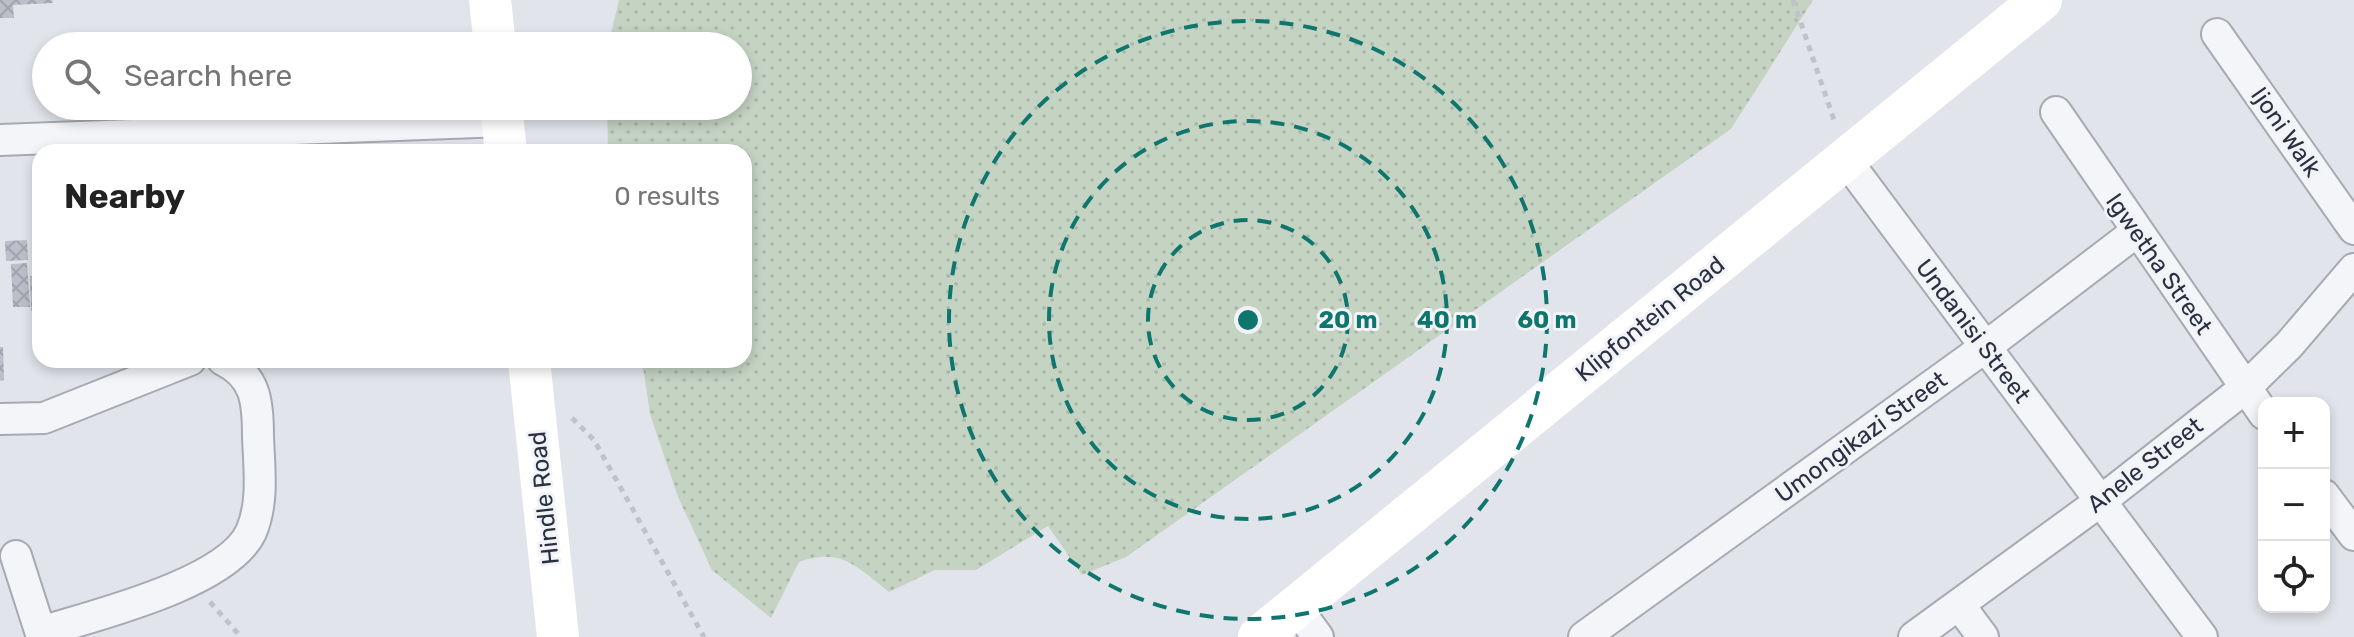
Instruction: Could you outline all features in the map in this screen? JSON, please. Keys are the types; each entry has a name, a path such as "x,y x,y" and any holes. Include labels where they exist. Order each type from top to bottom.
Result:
{"street":[{"path":"490,0 493,32"},
{"name":"Klipfontein Road","path":"1259,637 1307,622 1846,160 2041,0"},
{"name":"Ijoni Walk","path":"2217,34 2354,229"},
{"name":"Igwetha Street","path":"2056,112 2258,406"},
{"path":"0,140 504,126"},
{"name":"Undanisi Street","path":"1846,160 2202,637"},
{"name":"Umongikazi Street","path":"1584,637 1984,348 2136,232"},
{"name":"Anele Street","path":"1914,637 2102,500 2245,388 2289,345 2354,269"},
{"path":"0,419 44,418 170,368"},
{"path":"16,556 41,634 144,601 191,581 233,553 250,535 259,507 255,391 247,377 234,368"},
{"name":"Hindle Road","path":"530,368 558,637"},
{"path":"2330,503 2354,535"},
{"path":"1960,606 1983,637"}],"path":[{"path":"1793,0 1846,160"},
{"path":"566,412 594,440 704,637"},
{"path":"191,581 241,637"}],"green space":[{"path":"619,0 1813,0 1731,129 1126,557 1082,575 1048,526 976,570 935,570 889,592 848,562 837,558 814,558 799,562 771,618 712,570 678,497 650,414 643,368 752,368 752,144 608,144 607,120 752,120 752,32 611,32"}],"building":[{"path":"0,0 52,0 53,3 13,5 14,18 0,18"},
{"path":"27,240 28,260 6,261 5,241"},
{"path":"27,263 30,307 13,307 11,264"},
{"path":"32,276 32,311 31,311"},
{"path":"0,347 3,347 4,380 0,381"}]}
